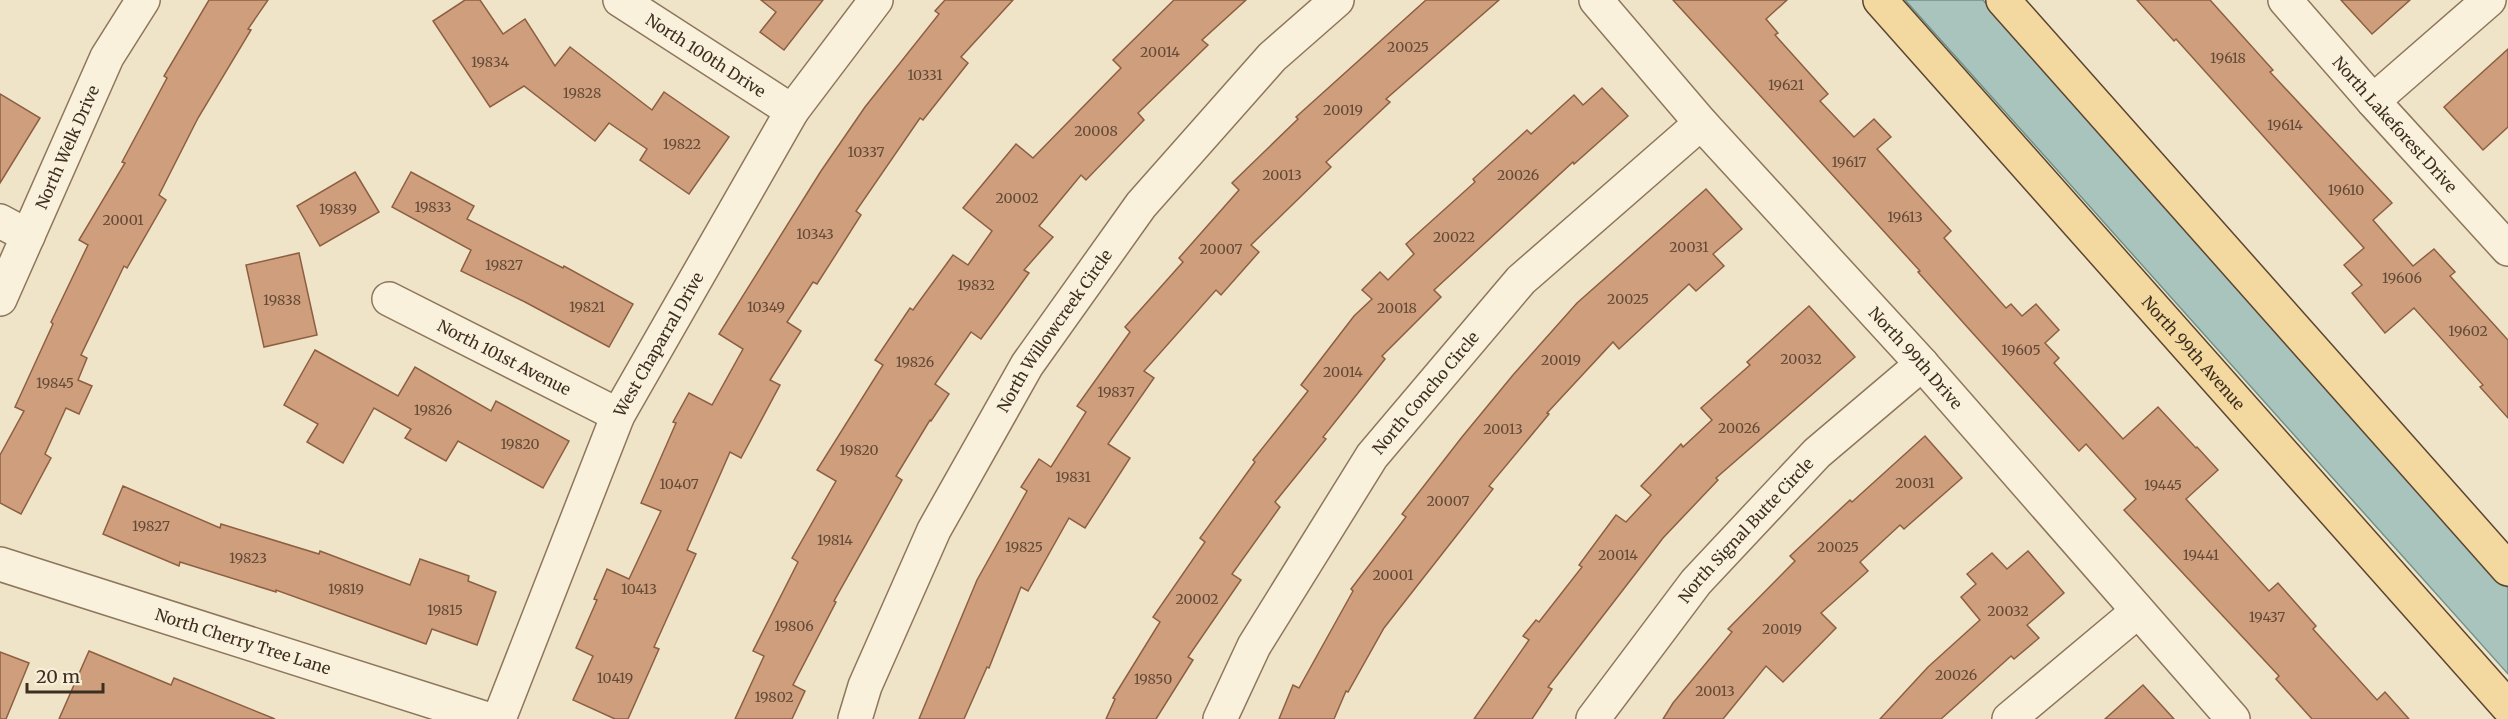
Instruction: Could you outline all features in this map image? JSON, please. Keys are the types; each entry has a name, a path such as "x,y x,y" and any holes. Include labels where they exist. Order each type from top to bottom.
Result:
{"main road":[{"name":"North 99th Avenue","path":"1880,0 2508,707"},
{"path":"2003,0 2508,569"}],"street":[{"name":"North Welk Drive","path":"0,298 14,229 107,57 143,0"},
{"name":"North 100th Drive","path":"620,0 792,111"},
{"name":"West Chaparral Drive","path":"499,719 618,415 792,111 876,0"},
{"name":"North Willowcreek Circle","path":"855,719 865,686 934,530 1027,365 1141,205 1272,57 1337,0"},
{"name":"North 99th Drive","path":"1596,0 1701,123 1922,364 2233,719"},
{"name":"North Lakeforest Drive","path":"2285,0 2373,101 2508,249"},
{"path":"2373,101 2488,0"},
{"name":"North Concho Circle","path":"1220,719 1254,646 1372,456 1521,280 1701,123"},
{"name":"North 101st Avenue","path":"389,298 618,415"},
{"name":"North Signal Butte Circle","path":"1593,719 1695,582 1817,453 1922,364"},
{"name":"North Cherry Tree Lane","path":"0,564 487,719"},
{"path":"2009,719 2138,611"}],"water":[{"path":"1905,0 1983,0 2508,588 2508,674"}],"building":[{"path":"209,0 268,0 248,29 251,30 198,118 159,195 166,200 127,268 124,266 81,355 87,358 78,380 92,386 79,414 66,408 45,454 51,458 21,514 0,503 0,455 24,411 15,407 53,324 51,322 88,245 79,240 125,163 122,162 167,78 164,76"},
{"path":"465,0 480,0 503,34 525,19 555,66 570,47 652,110 664,92 729,137 689,194 640,160 647,149 609,123 595,141 524,86 490,107 433,21"},
{"path":"761,0 823,0 784,50 760,32 776,12"},
{"path":"945,0 1013,0 961,57 968,63 923,120 920,118 856,211 861,215 817,284 813,282 787,322 801,331 770,380 780,385 741,458 730,452 687,550 696,554 654,647 659,649 628,719 615,719 573,700 593,656 576,648 597,600 594,599 607,569 629,579 661,511 641,503 676,423 673,422 689,393 712,405 743,349 719,334 821,171 865,107 939,14 935,11"},
{"path":"1174,0 1246,0 1202,40 1208,45 1138,113 1144,120 1086,180 1081,175 1039,226 1053,237 1024,270 1029,273 981,339 971,332 935,384 949,394 930,420 896,476 902,480 834,601 836,602 793,685 805,691 792,719 735,719 764,656 753,651 798,562 792,558 836,481 817,470 883,365 875,360 910,308 913,310 953,255 968,265 992,231 963,208 1016,144 1033,158 1121,68 1113,60"},
{"path":"1426,0 1499,0 1386,99 1390,102 1326,162 1331,167 1251,245 1259,252 1221,295 1216,290 1144,371 1154,378 1108,444 1130,458 1085,528 1069,518 1028,591 1021,587 989,668 987,667 964,719 919,719 977,580 1027,491 1021,487 1039,459 1051,467 1086,412 1077,406 1130,332 1125,327 1183,262 1179,258 1239,190 1232,183 1298,119 1296,117"},
{"path":"1673,0 1787,0 1766,19 1778,33 1775,35 1828,94 1820,101 1854,137 1874,119 1891,137 1877,149 1951,231 1944,238 2006,308 2011,304 2022,316 2036,304 2059,330 2045,343 2059,358 2054,363 2123,439 2158,407 2197,447 2218,470 2186,499 2269,591 2278,583 2316,626 2313,629 2377,700 2385,692 2409,719 2312,719 2276,679 2279,676 2124,510 2136,499 2086,444 2079,451 1918,272 1920,271"},
{"path":"2137,0 2210,0 2273,70 2270,72 2392,203 2373,220 2413,266 2434,249 2455,272 2450,276 2508,340 2508,418 2480,387 2483,385 2414,308 2385,333 2352,293 2362,285 2344,265 2364,248 2176,39 2174,41"},
{"path":"2341,0 2410,0 2372,34"},
{"path":"2508,49 2508,127 2483,150 2444,107"},
{"path":"1602,88 1628,116 1574,164 1573,162 1434,290 1441,297 1382,356 1385,359 1323,437 1326,439 1275,502 1280,507 1232,574 1241,580 1188,657 1193,660 1156,719 1106,719 1115,699 1113,698 1160,622 1153,617 1205,542 1200,538 1255,462 1253,460 1308,391 1301,385 1354,316 1372,299 1362,290 1380,272 1388,280 1414,254 1406,244 1475,182 1473,179 1527,130 1531,134 1574,95 1583,105"},
{"path":"0,94 40,118 0,183"},
{"path":"355,172 379,212 320,246 297,206"},
{"path":"411,172 474,206 467,219 563,268 564,266 633,304 609,347 461,271 471,250 392,207"},
{"path":"1706,189 1742,229 1713,254 1724,266 1696,291 1689,284 1619,349 1613,342 1547,413 1549,414 1489,486 1493,489 1384,628 1348,692 1346,691 1334,719 1279,719 1293,685 1299,688 1353,591 1351,589 1406,517 1402,514 1462,437 1577,303"},
{"path":"299,253 317,335 264,347 246,265"},
{"path":"1809,306 1855,357 1716,478 1718,480 1663,538 1548,687 1552,689 1532,719 1474,719 1529,640 1523,636 1536,620 1539,622 1582,567 1579,565 1616,515 1626,522 1651,495 1641,486 1681,444 1683,447 1712,420 1701,408 1750,365 1747,362"},
{"path":"315,350 398,396 415,367 491,411 496,401 569,441 543,488 458,441 446,461 405,438 411,429 374,408 343,463 307,442 318,424 284,405"},
{"path":"1925,436 1962,478 1904,529 1900,525 1860,562 1868,571 1821,613 1836,628 1783,682 1766,666 1723,719 1663,719 1673,703 1732,632 1728,629 1795,561 1790,556 1850,500 1852,502"},
{"path":"123,486 220,528 221,524 319,554 320,551 410,585 420,559 469,576 468,581 496,592 477,645 432,629 426,644 276,590 276,592 180,562 179,566 103,534"},
{"path":"2028,551 2064,593 2027,625 2039,638 2014,659 2011,656 1941,719 1880,719 1928,667 1980,620 1961,597 1976,584 1967,574 1992,553 2007,569"},
{"path":"89,651 171,685 174,678 275,719 59,719"},
{"path":"0,652 29,663 6,719 0,719"},
{"path":"2143,685 2174,719 2105,719"}]}
